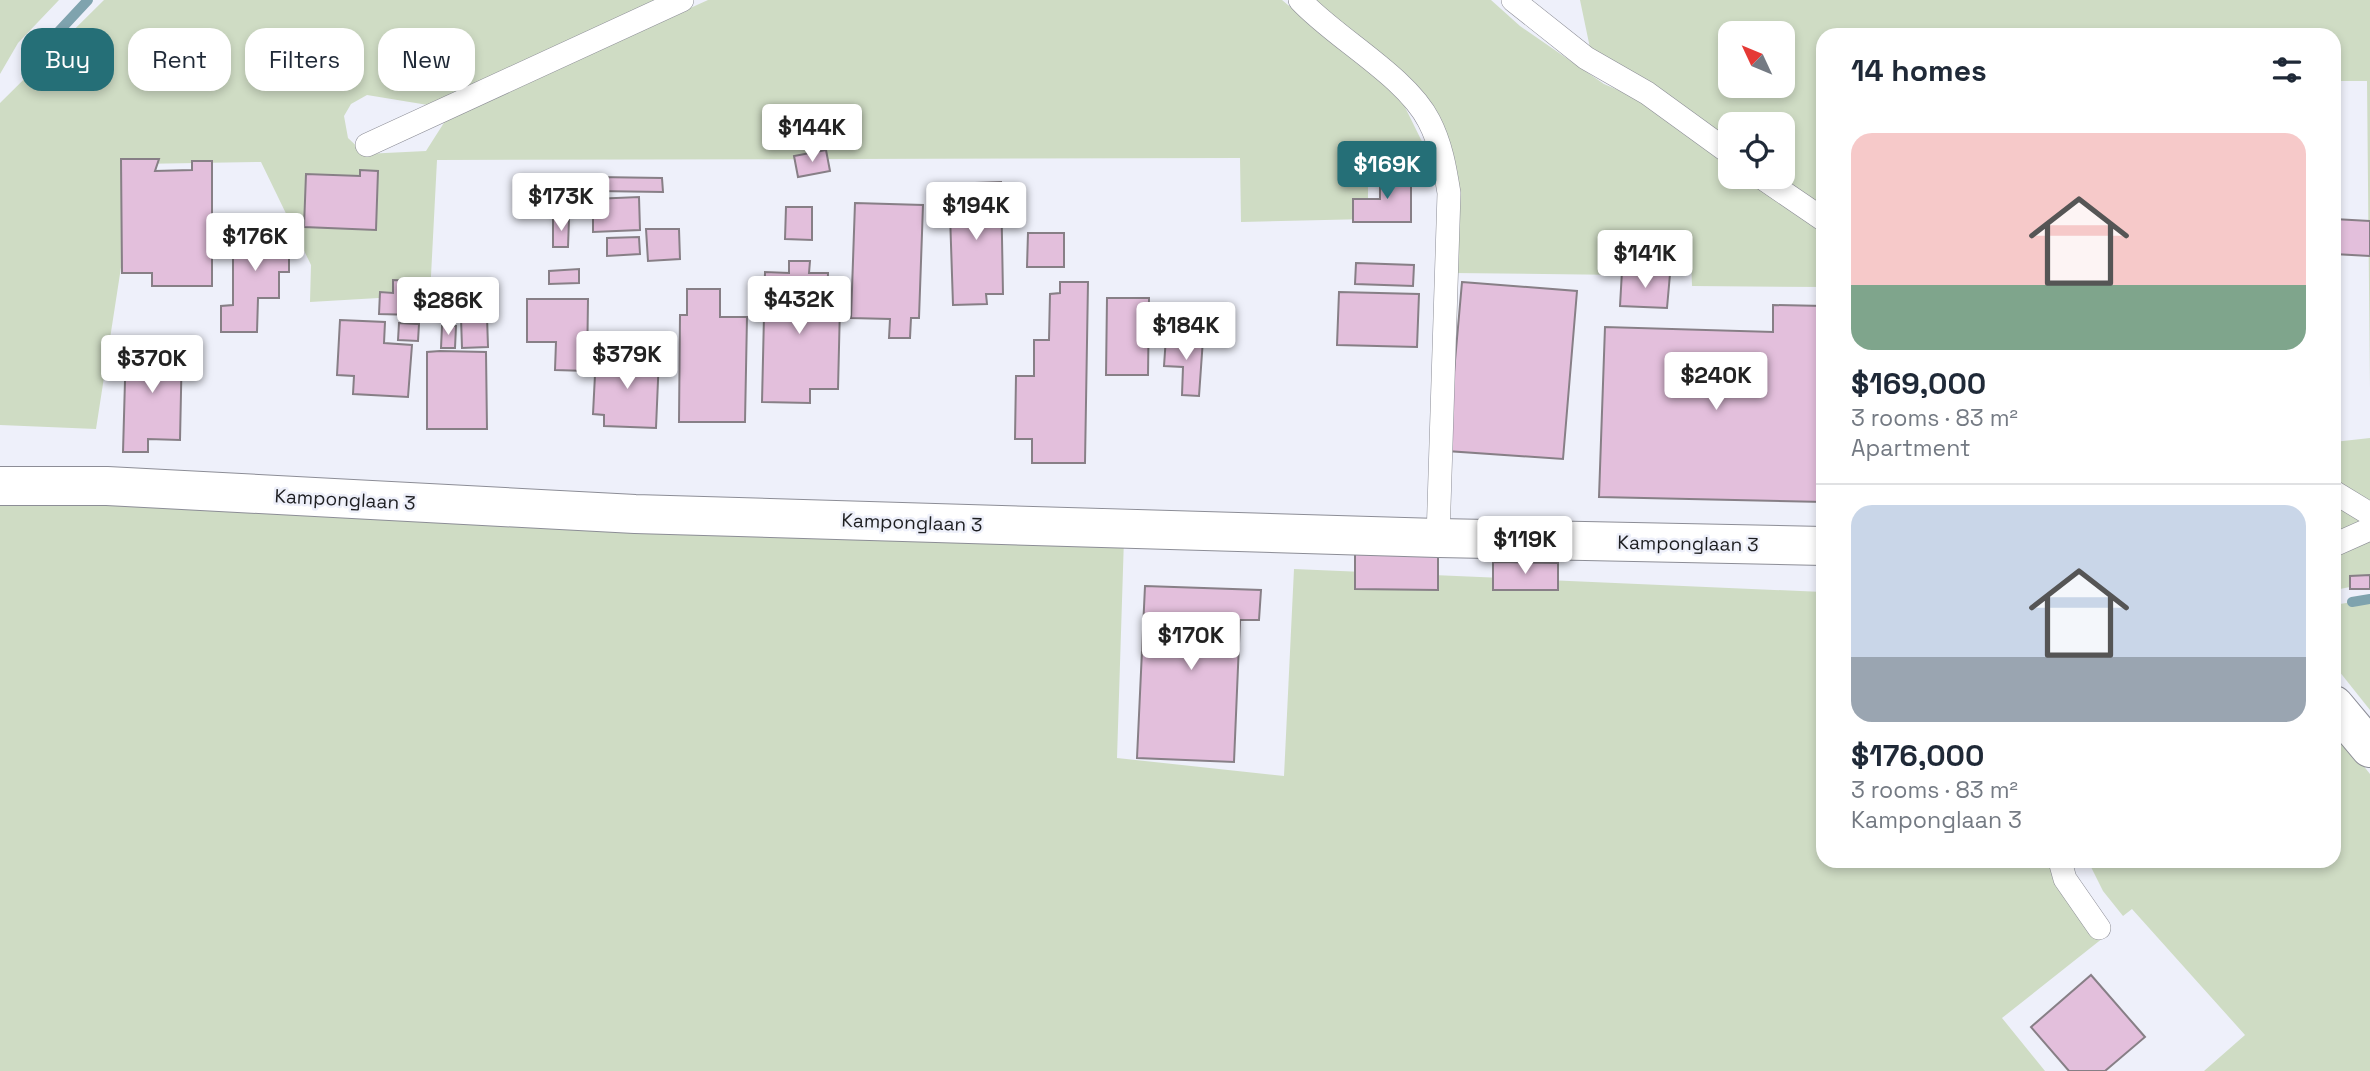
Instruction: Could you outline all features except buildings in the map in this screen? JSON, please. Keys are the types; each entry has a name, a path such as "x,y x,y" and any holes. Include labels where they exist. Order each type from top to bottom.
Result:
{"street":[{"name":"Kamponglaan 3","path":"0,486 107,486 635,514 1437,538 1816,546"},
{"path":"2341,713 2370,748"}],"lane":[{"path":"367,145 682,0"},
{"path":"1300,0 1408,93 1429,119 1442,154 1449,193 1437,538"},
{"path":"1513,0 1586,58 1647,93 1718,145"},
{"path":"1779,189 1816,215"},
{"path":"2341,496 2370,514"},
{"path":"2341,542 2370,530"},
{"path":"2062,868 2065,878 2099,928"}],"green space":[{"path":"0,0 59,0 32,28 21,28 21,40 0,74"},
{"path":"104,0 664,0 475,87 475,28 378,28 378,91 467,91 434,106 367,95 351,104 344,116 348,138 365,154 426,151 447,118 708,0 1282,0 1380,81 1404,105 1430,158 1436,184 1368,179 1368,219 1241,222 1240,158 437,160 430,295 310,302 311,265 261,162 137,164 96,429 0,425 0,103 21,82 21,91 114,91 114,28 76,28"},
{"path":"1311,0 1491,0 1520,26 1604,84 1648,103 1718,154 1718,189 1765,189 1816,228 1816,287 1692,286 1691,258 1627,255 1623,275 1454,273 1441,122"},
{"path":"1580,0 2370,0 2370,389 2367,81 2341,81 2341,28 1816,28 1816,203 1795,189 1795,112 1718,112 1718,136 1590,48"},
{"path":"2370,438 2370,583 2341,589 2341,441"},
{"path":"0,492 1124,538 1117,758 1284,776 1294,569 1816,592 1816,868 2069,868 2108,934 2002,1018 2045,1071 0,1071"},
{"path":"2370,599 2370,710 2341,674 2341,604"},
{"path":"2341,738 2370,774 2370,1071 2204,1071 2245,1035 2132,909 2123,916 2103,891 2092,868 2341,868"}],"waterway":[{"path":"62,28 88,0"},
{"path":"2352,602 2370,599"}]}
